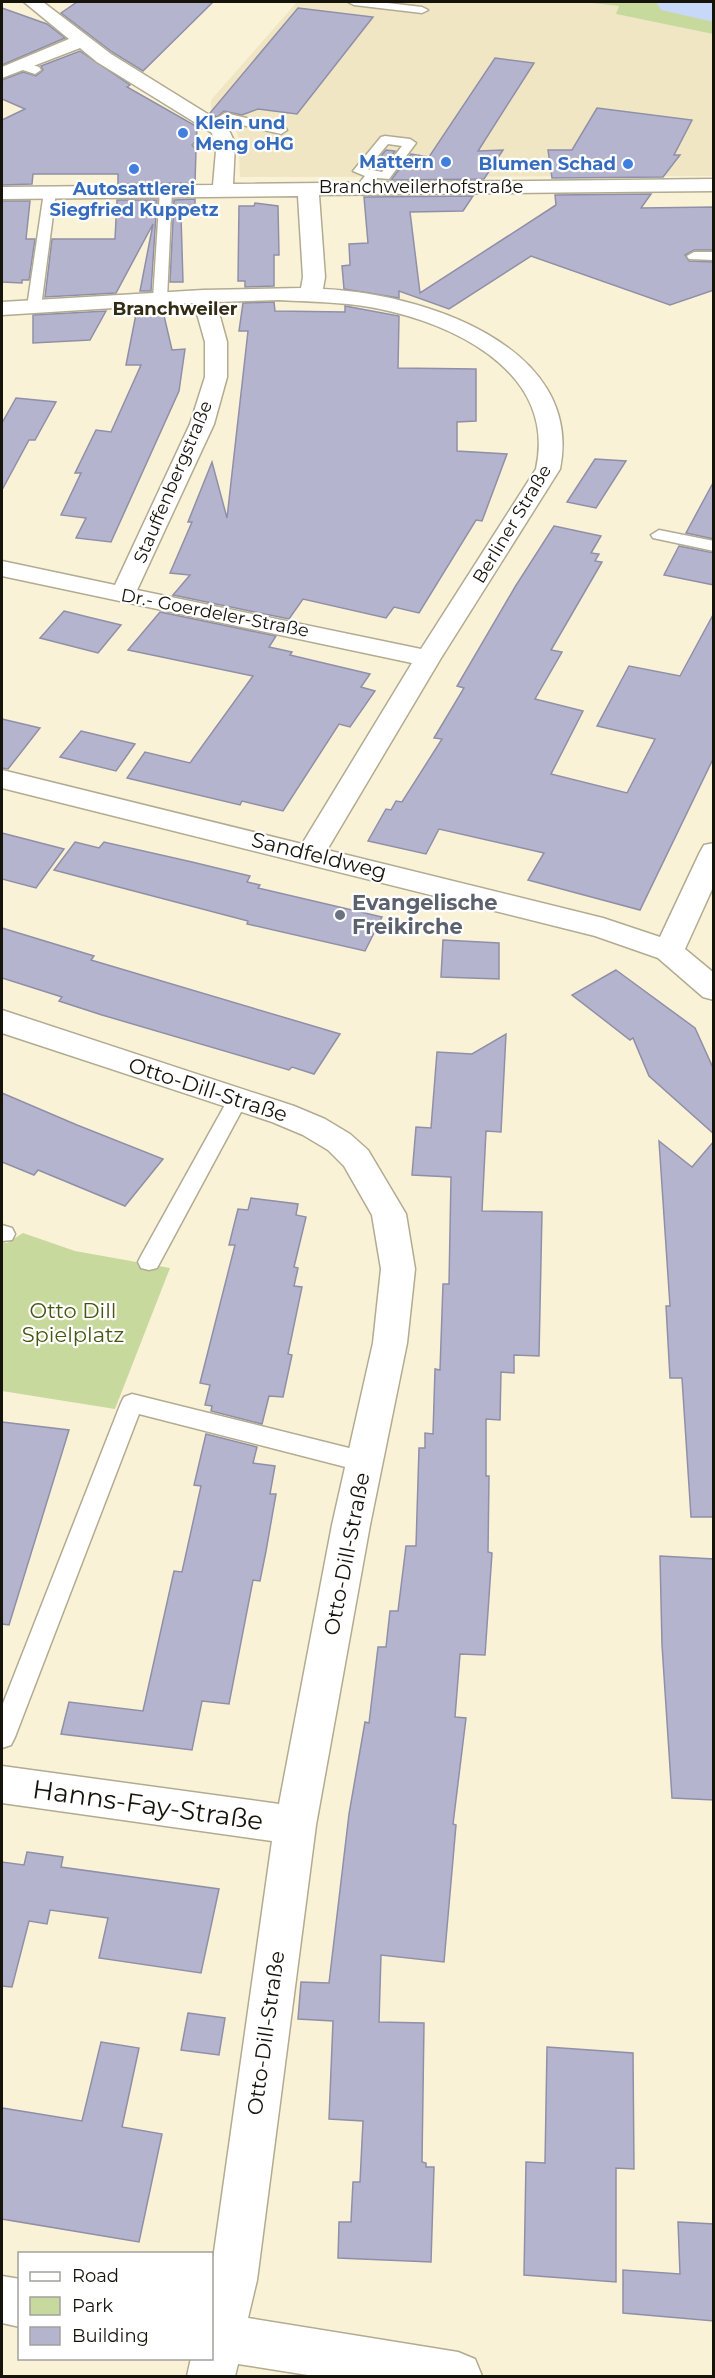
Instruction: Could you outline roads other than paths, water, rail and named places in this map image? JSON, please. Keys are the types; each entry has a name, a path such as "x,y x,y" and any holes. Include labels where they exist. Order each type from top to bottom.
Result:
{"street":[{"path":"33,2 80,41 220,130 225,137 223,189"},
{"path":"2,73 28,68 80,41"},
{"name":"Branchweilerhofstraße","path":"2,193 308,188 368,180 714,185"},
{"name":"Branchweilerhofstraße","path":"308,188 314,277 311,294"},
{"name":"Berliner Straße","path":"2,308 203,296 311,294 387,304 424,314 470,334 518,368 543,400 548,416 553,452 548,469 428,658 310,854"},
{"name":"Stauffenbergstraße","path":"122,595 143,555 202,424 216,377 216,342 203,296"},
{"name":"Dr.- Goerdeler-Straße","path":"2,570 428,658"},
{"name":"Sandfeldweg","path":"2,779 603,928 669,951"},
{"path":"714,852 669,951 714,990"},
{"name":"Otto-Dill-Straße","path":"2,1021 46,1038 238,1099 314,1127 339,1142 357,1158 389,1214 398,1269 395,1309 295,1825 233,2280 215,2350"},
{"name":"Hanns-Fay-Straße","path":"2,1785 295,1825"},
{"path":"2,2300 18,2303"},
{"path":"215,2350 458,2376"}],"lane":[{"path":"354,2 422,10"},
{"path":"225,117 281,130"},
{"path":"200,145 225,146"},
{"path":"160,299 166,190"},
{"path":"34,307 50,192"},
{"path":"694,256 714,256"},
{"path":"659,535 714,546"},
{"path":"149,1262 238,1099"},
{"path":"2,1737 132,1403 365,1462"}],"waterway":[{"path":"674,2 714,11"}],"place":[{"name":"Klein und Meng oHG","path":"183,133"},
{"name":"Mattern","path":"446,162"},
{"name":"Blumen Schad","path":"628,164"},
{"name":"Autosattlerei Siegfried Kuppetz","path":"134,169"},
{"name":"Evangelische Freikirche","path":"340,915"}],"district":[{"name":"Branchweiler","path":"175,309"}],"park label":[{"name":"Otto Dill Spielplatz","path":"73,1323"}]}
